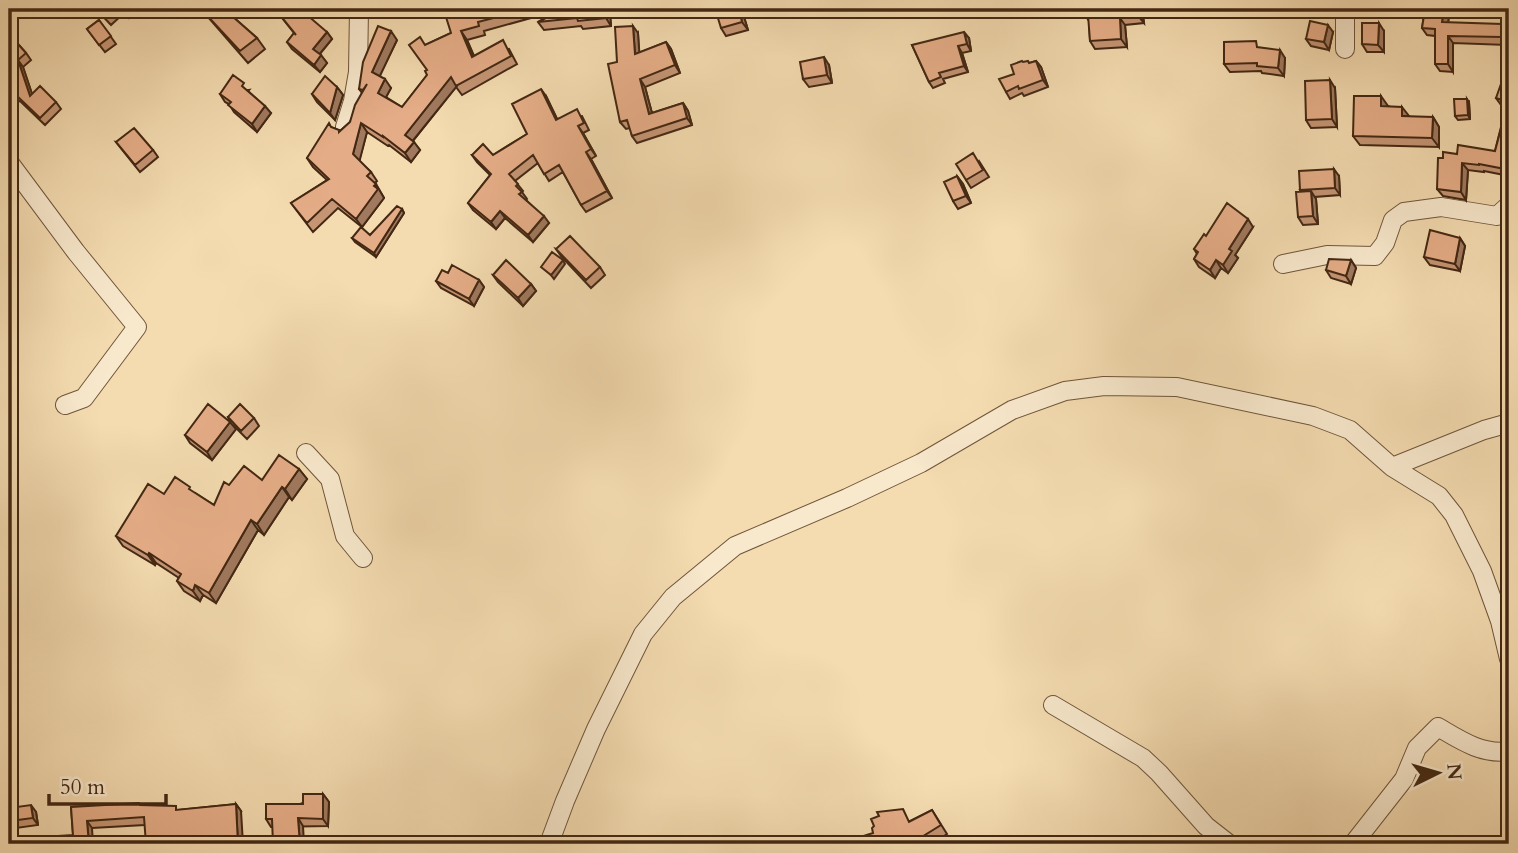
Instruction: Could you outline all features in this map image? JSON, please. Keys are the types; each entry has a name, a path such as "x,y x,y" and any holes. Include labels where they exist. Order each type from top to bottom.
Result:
{"street":[{"path":"345,127 354,101 358,72 359,9"},
{"path":"1345,9 1345,49"},
{"path":"9,162 76,252 137,327 84,398 65,405"},
{"path":"1283,264 1327,255 1375,256 1385,243 1393,220 1404,212 1441,207 1497,216 1509,205"},
{"path":"549,844 596,729 643,634 673,597 735,546 921,463 1012,410 1065,391 1104,386 1177,387 1313,416 1350,430 1392,467 1439,496 1454,515 1482,571 1500,621 1509,659"},
{"path":"1392,467 1484,430 1509,423"},
{"path":"306,453 330,479 345,536 363,558"},
{"path":"1053,705 1143,758 1206,826 1229,844"},
{"path":"1353,844 1404,779 1417,748 1438,727 1471,746 1500,752 1509,751"}],"building":[{"path":"201,9 224,9 257,38 240,51"},
{"path":"275,9 300,9 327,32 313,49 321,55 314,65 287,42 294,33 296,35"},
{"path":"528,9 478,22 479,26 461,31 472,57 503,40 511,56 456,86 451,77 405,135 414,142 405,153 361,123 353,154 371,172 367,176 378,189 356,219 332,199 307,223 291,203 329,179 307,158 329,123 339,132 350,122 355,105 367,84 363,90 359,89 363,62 378,26 391,31 372,72 385,79 378,93 402,107 427,75 427,70 409,45 420,37 425,45 451,33 446,17 446,10"},
{"path":"563,9 605,9 606,18 538,22"},
{"path":"739,9 742,22 721,28 717,15"},
{"path":"1084,9 1138,9 1138,16 1120,18 1121,39 1090,41 1088,15 1085,15"},
{"path":"1425,9 1444,9 1442,22 1502,24 1502,37 1448,36 1448,64 1435,64 1435,29 1422,28"},
{"path":"99,20 111,36 99,45 87,29"},
{"path":"1310,21 1328,25 1324,42 1306,39"},
{"path":"1362,23 1379,23 1378,45 1362,44"},
{"path":"633,26 635,54 666,42 675,65 640,79 649,114 683,103 687,118 632,136 627,120 620,122 608,64 617,62 615,27"},
{"path":"964,32 967,44 958,46 964,66 939,73 941,77 929,82 912,45"},
{"path":"9,34 26,53 18,60 30,96 40,86 56,102 40,118 12,94 9,83"},
{"path":"1256,41 1257,47 1280,50 1278,68 1257,66 1257,63 1224,64 1224,42"},
{"path":"824,57 827,75 803,79 800,62"},
{"path":"1022,61 1036,61 1043,80 1006,92 999,79 1014,74 1011,65"},
{"path":"233,75 265,106 252,124 228,105 231,102 220,94"},
{"path":"325,76 337,87 330,113 312,94"},
{"path":"1330,80 1332,119 1306,120 1305,81"},
{"path":"1502,81 1509,84 1509,151 1505,169 1462,163 1461,192 1437,189 1438,158 1443,158 1443,152 1457,154 1458,145 1495,151 1508,102 1496,98"},
{"path":"541,89 556,120 577,109 584,123 578,126 591,149 586,152 607,191 581,205 559,165 544,174 533,155 509,174 522,192 519,194 544,216 528,235 500,211 491,222 468,203 491,174 472,155 483,144 493,155 527,134 512,104"},
{"path":"1354,96 1381,96 1381,106 1402,107 1402,116 1433,117 1432,138 1353,136"},
{"path":"1454,99 1467,99 1468,115 1455,116"},
{"path":"134,128 153,150 135,165 116,142"},
{"path":"973,153 983,170 966,180 956,164"},
{"path":"1334,169 1335,188 1300,190 1299,171"},
{"path":"957,176 966,196 953,201 944,182"},
{"path":"1311,191 1313,216 1298,217 1296,192"},
{"path":"1227,203 1248,219 1229,249 1232,251 1223,265 1216,260 1210,270 1194,259 1198,252 1194,249 1204,234 1206,236"},
{"path":"397,206 402,209 374,253 352,238 361,227 370,235"},
{"path":"1430,230 1460,238 1455,264 1424,257"},
{"path":"570,236 600,267 586,280 556,249"},
{"path":"552,252 563,260 551,275 541,267"},
{"path":"1329,259 1351,260 1346,276 1326,270"},
{"path":"506,260 531,284 518,298 493,275"},
{"path":"452,265 479,280 469,299 436,281 442,270 448,273"},
{"path":"208,404 230,422 207,452 185,435"},
{"path":"240,404 254,418 241,431 228,417"},
{"path":"279,455 299,469 285,489 282,487 257,524 251,520 209,593 195,585 193,591 177,581 181,574 116,536 148,484 164,494 175,477 214,505 224,482 229,485 244,466 262,480"},
{"path":"303,794 323,794 323,819 298,818 300,844 273,844 272,819 266,819 266,804 303,804"},
{"path":"139,803 176,806 176,810 236,804 238,844 146,844 144,817 87,821 89,844 60,844 59,836 73,835 71,807"},
{"path":"31,805 33,818 10,821 9,808"},
{"path":"903,809 909,822 932,810 941,825 913,844 864,844 860,837 873,833 871,819 879,816 877,812"}]}
